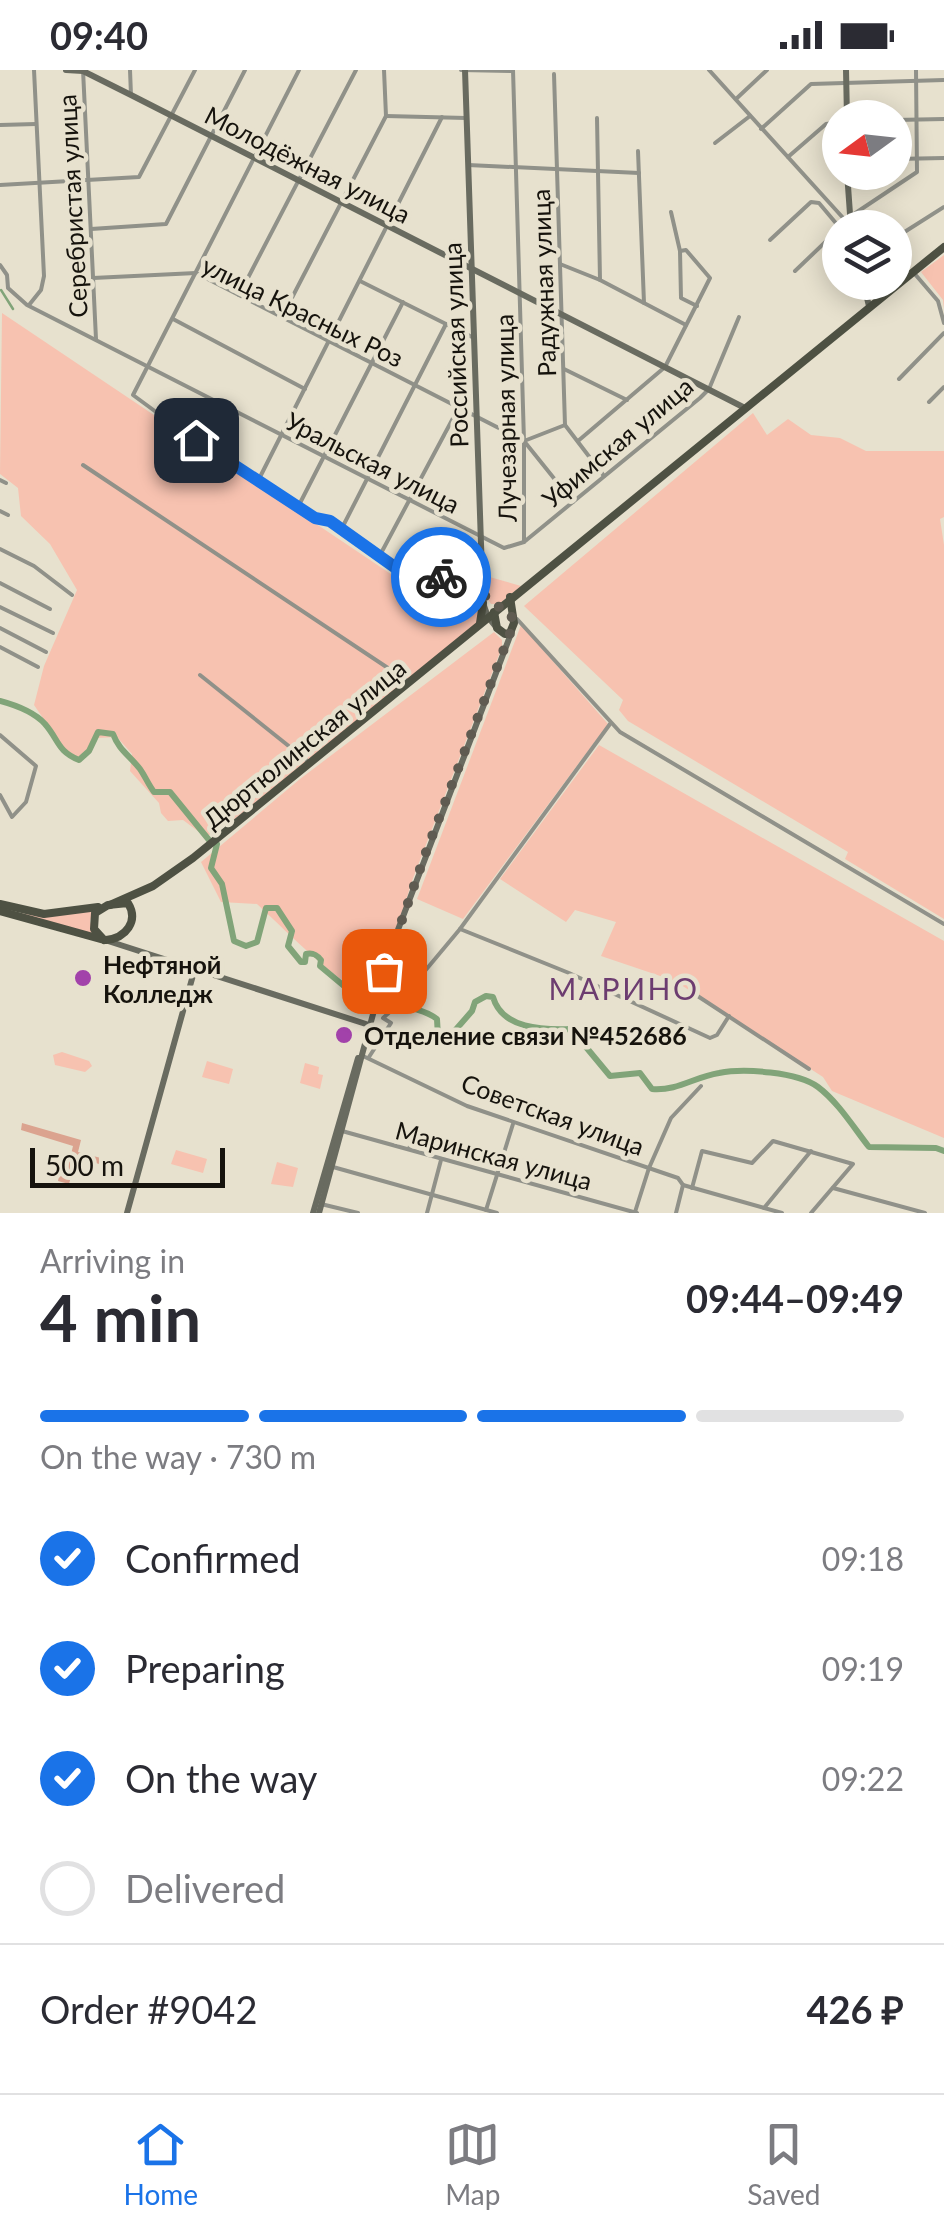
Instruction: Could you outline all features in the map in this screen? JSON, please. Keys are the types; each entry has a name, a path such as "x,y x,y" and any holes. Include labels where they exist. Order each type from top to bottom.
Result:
{"main road":[{"name":"Молодёжная улица","path":"66,70 83,71 744,408"},
{"name":"Российская улица","path":"464,70 483,600 494,612"},
{"path":"846,70 846,100"},
{"name":"Дюртюлинская улица","path":"912,271 944,247"},
{"path":"868,300 869,306"},
{"name":"Дюртюлинская улица","path":"153,886 193,858 876,300"},
{"path":"318,1210 406,906 516,627 510,598"},
{"path":"483,600 494,612 504,650"},
{"path":"477,626 483,600"},
{"path":"494,612 513,614"},
{"path":"477,626 507,634 516,627"},
{"path":"105,940 96,932 93,918 109,905 153,886"},
{"path":"105,940 123,936 139,900 153,886"},
{"path":"14,912 44,914 128,903 131,948"},
{"path":"0,908 368,1027"},
{"path":"127,1213 195,968"},
{"path":"318,1210 366,1056 368,1027"}],"street":[{"path":"28,306 36,300 44,276 34,70"},
{"path":"130,70 131,95"},
{"path":"0,185 138,177 195,70"},
{"path":"91,229 166,224 245,70"},
{"path":"299,70 133,395 186,434 315,518 330,521 403,573 482,576"},
{"path":"239,294 356,70"},
{"path":"282,316 386,116 384,70"},
{"path":"464,70 512,71"},
{"path":"709,70 836,210"},
{"path":"736,99 767,70"},
{"path":"868,210 917,172 916,70"},
{"name":"Серебристая улица","path":"83,71 96,340"},
{"name":"Лучезарная улица","path":"512,71 524,542"},
{"name":"Радужная улица","path":"554,74 565,424"},
{"path":"762,129 811,84 944,80"},
{"path":"386,116 467,118"},
{"path":"715,143 750,116"},
{"path":"259,479 442,117"},
{"path":"597,118 600,280"},
{"path":"912,120 944,119"},
{"path":"0,125 36,124"},
{"path":"788,157 822,127"},
{"path":"638,151 644,304"},
{"path":"912,158 944,158"},
{"path":"468,164 639,172"},
{"path":"770,240 811,202 819,203 825,210"},
{"path":"912,227 944,207"},
{"path":"671,212 680,251 681,298 698,307"},
{"path":"795,271 822,245"},
{"path":"578,442 666,367 688,326 710,278 686,250 680,251"},
{"path":"560,264 600,280 688,326"},
{"name":"Уральская улица","path":"0,265 7,275 8,288 28,306 482,537"},
{"path":"912,271 935,296 944,323"},
{"name":"улица Красных Роз","path":"92,278 196,274 239,294 524,441 574,503"},
{"path":"360,281 475,339"},
{"path":"298,507 403,302"},
{"name":"Уфимская улица","path":"524,542 709,389 739,317"},
{"path":"173,319 305,389"},
{"path":"341,530 446,324"},
{"path":"899,379 944,333"},
{"path":"564,368 628,400"},
{"path":"929,402 944,387"},
{"path":"379,558 458,407"},
{"path":"524,441 565,424 605,477"},
{"path":"83,465 409,682"},
{"path":"0,511 8,515"},
{"path":"482,537 504,548 524,542"},
{"path":"0,549 34,566 72,595"},
{"path":"0,584 50,609"},
{"path":"0,607 53,634"},
{"path":"516,627 610,724 944,924"},
{"path":"0,628 46,652"},
{"path":"0,647 38,667"},
{"path":"200,675 310,762"},
{"path":"399,1002 460,929 610,724"},
{"path":"0,735 36,766 21,810 12,817 0,795"},
{"path":"460,929 569,972 710,1038 717,1035 729,1016"},
{"path":"693,993 809,1069"},
{"path":"366,1056 391,1023 383,1018 392,1010"},
{"name":"Советская улица","path":"366,1056 467,1106 678,1178 683,1185"},
{"path":"636,1213 649,1168 671,1118 701,1086"},
{"path":"486,1210 513,1124"},
{"path":"410,1149 416,1128"},
{"name":"Маринская улица","path":"342,1131 636,1213"},
{"path":"692,1188 702,1151 752,1163 774,1141 853,1164 811,1213"},
{"path":"764,1208 811,1152"},
{"path":"427,1213 442,1158"},
{"path":"332,1167 497,1213"},
{"path":"676,1213 683,1185 782,1213"},
{"path":"833,1188 926,1213"},
{"path":"604,1213 606,1204"},
{"path":"318,1210 358,1213"}],"shaded area":[{"path":"944,255 944,309 943,300 921,272"},
{"path":"2,313 446,611 406,581 406,576 480,579 480,586 473,593 456,594 456,602 473,612 474,604 479,604 478,622 237,817 206,837 183,820 168,821 159,803 130,771 132,754 117,737 97,738 91,752 72,760 34,705 44,666 77,590 50,544 21,516 18,488 0,474"},
{"path":"753,413 767,435 788,419 811,435 840,438 866,451 944,451 944,517 940,519 944,545 944,919 845,859 848,852 628,721 619,710 623,700 524,606"},
{"path":"486,576 521,586 499,604 491,604"},
{"path":"521,625 608,724 463,919 417,899"},
{"path":"494,632 502,640 502,647 412,881 375,1001 328,969 257,904 221,902 201,862 300,779"},
{"path":"599,745 944,941 944,1138 832,1091 823,1077 675,981 601,956 616,922 575,910 566,922 500,879"},
{"path":"94,910 90,921 94,934 14,912 44,917"},
{"path":"62,1052 89,1061 92,1066 85,1072 55,1065 53,1055"},
{"path":"207,1061 233,1069 229,1084 202,1077"},
{"path":"305,1063 319,1067 318,1074 323,1075 320,1089 300,1083"},
{"path":"22,1123 81,1140 78,1152 116,1162 115,1168 76,1158 69,1184 58,1181 61,1166 68,1167 73,1146 21,1130"},
{"path":"176,1150 207,1159 203,1173 171,1164"},
{"path":"277,1162 298,1168 293,1187 271,1184"}],"waterway":[{"path":"1,290 13,309"},
{"path":"0,701 35,716 62,749 79,760 89,751 98,732 113,734 154,792 170,792 209,840"},
{"path":"217,844 211,868 222,884 234,941 246,946 257,942 266,908 277,908 292,931 288,946 301,962 305,962 306,954 315,954 321,960 320,966 350,991 373,991"},
{"path":"385,994 437,1019 438,1037 445,1042 475,1002 493,997 498,1008 514,1021 536,1028 571,1029 610,1076 640,1073 652,1089 730,1072 770,1072 798,1078 825,1093 869,1147 944,1151"}],"way so far":[{"path":"384,971 514,623 509,610 496,608 483,597 482,576 441,577"}],"place":[{"name":"Нефтяной Колледж","path":"83,978"},
{"name":"Отделение связи №452686","path":"344,1035"}],"district":[{"name":"МАРИНО","path":"624,988"}],"route":[{"path":"196,440 315,518 330,521 403,573 441,577"}]}
